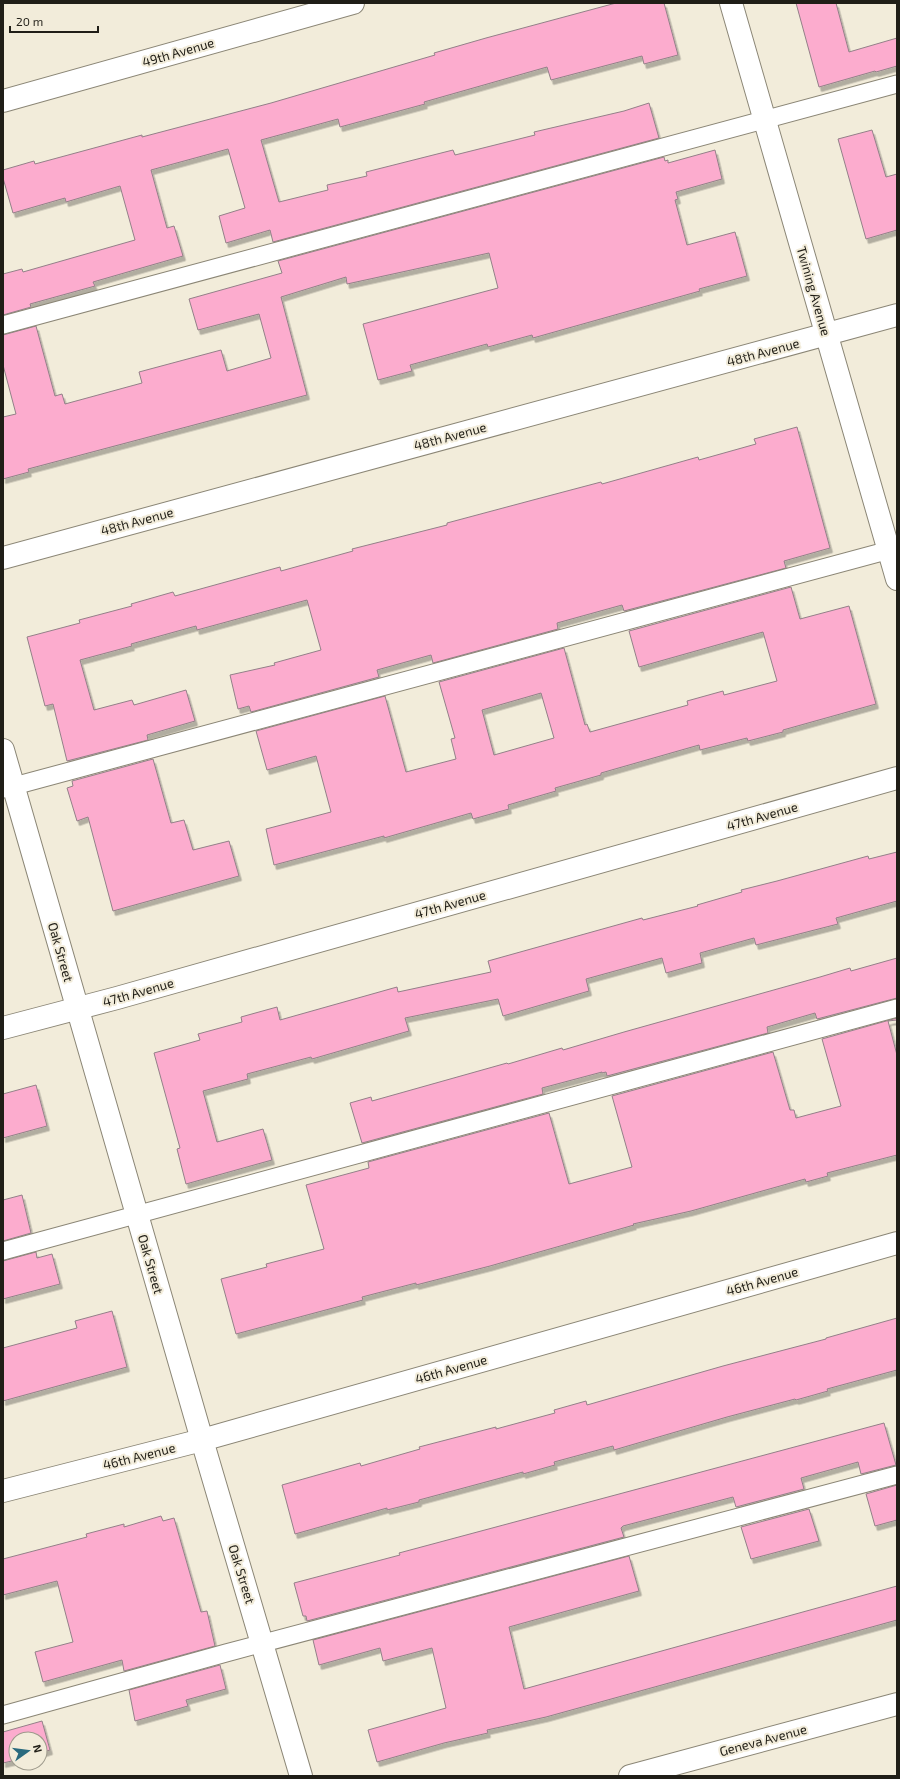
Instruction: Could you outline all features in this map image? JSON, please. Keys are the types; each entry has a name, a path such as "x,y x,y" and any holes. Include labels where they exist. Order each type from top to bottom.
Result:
{"street":[{"name":"49th Avenue","path":"3,101 353,3"},
{"name":"Twining Avenue","path":"731,3 826,334 893,549 897,579"},
{"name":"48th Avenue","path":"3,558 897,315"},
{"name":"Oak Street","path":"3,750 8,788 77,1009 301,1776"},
{"name":"47th Avenue","path":"3,1028 77,1009 897,778"},
{"name":"46th Avenue","path":"3,1491 202,1440 897,1243"},
{"name":"Geneva Avenue","path":"630,1776 897,1704"}],"lane":[{"path":"3,325 897,84"},
{"path":"8,788 893,549"},
{"path":"3,1251 897,1008"},
{"path":"3,1715 897,1475"}],"building":[{"path":"616,3 664,3 678,55 644,64 642,56 551,80 547,67 424,102 425,104 340,127 338,119 261,140 279,202 328,190 327,185 367,176 366,172 453,150 455,155 535,135 534,132 624,111 649,103 659,138 273,242 270,230 226,243 219,216 245,208 228,149 151,170 167,228 174,226 183,256 93,282 95,286 30,304 31,307 3,315 3,274 22,269 23,272 135,240 120,186 66,202 65,198 13,213 3,178 3,170 34,161 35,164 142,135 142,137 271,103 435,55 434,53"},
{"path":"796,3 836,3 849,52 897,38 897,66 819,87"},
{"path":"872,130 886,177 897,174 897,230 866,239 838,139"},
{"path":"715,150 722,179 676,192 678,199 675,200 687,245 735,232 747,276 699,289 700,291 533,338 532,335 488,347 487,344 410,365 412,371 378,380 363,324 498,288 489,253 347,284 346,277 281,297 307,395 28,469 29,472 3,479 3,417 16,414 3,365 3,335 36,326 55,396 62,394 65,404 142,383 139,372 221,350 227,371 271,358 259,314 198,330 189,299 282,273 278,261 664,157 665,161 668,160 668,163"},
{"path":"797,427 830,548 784,561 786,568 624,611 622,605 557,623 558,629 433,663 431,655 377,670 379,677 251,712 249,706 238,709 230,675 275,665 274,663 321,650 307,600 197,630 196,626 131,644 132,646 80,660 94,710 132,700 134,705 186,690 195,721 147,735 148,740 67,761 53,704 45,706 27,637 80,623 79,620 132,606 131,604 173,592 175,596 280,567 281,571 353,551 352,549 447,525 447,523 533,500 601,482 602,484 698,457 699,460 756,444 754,439"},
{"path":"791,587 800,619 849,606 876,704 748,741 747,738 700,750 699,745 601,773 601,775 555,788 556,791 508,805 509,809 473,819 471,813 384,838 384,836 274,865 266,829 331,812 316,756 267,770 256,731 385,696 406,772 456,759 451,739 455,738 439,682 564,648 585,725 587,724 590,732 688,705 687,701 723,691 724,695 777,681 763,632 639,667 629,631","holes":["541,693 554,738 494,755 482,710"]},
{"path":"153,759 171,823 184,820 193,850 229,841 239,876 113,911 88,817 77,821 67,788 73,786 72,781"},
{"path":"897,852 897,901 836,918 838,924 756,945 754,938 700,953 702,963 666,973 662,958 586,979 589,991 503,1016 498,999 405,1018 409,1031 312,1059 311,1057 247,1074 248,1079 203,1091 217,1142 263,1129 272,1160 186,1184 177,1149 180,1148 154,1053 200,1040 198,1034 242,1022 241,1017 277,1007 280,1020 397,987 398,992 491,972 488,961 642,918 643,920 698,906 697,905 742,892 741,890 868,856 869,859"},
{"path":"897,958 897,998 817,1019 815,1013 767,1027 768,1033 607,1076 606,1072 602,1072 542,1088 543,1094 362,1143 350,1103 371,1097 372,1101 562,1048 563,1050 850,968 851,971"},
{"path":"897,1018 897,1020 888,1021 897,1055 897,1155 827,1173 828,1176 806,1182 805,1179 691,1211 633,1224 634,1225 490,1266 362,1297 363,1300 236,1334 221,1279 267,1267 266,1264 324,1249 306,1185 369,1168 368,1162 549,1113 569,1184 632,1167 612,1096 773,1052 790,1110 794,1110 796,1118 841,1106 822,1039"},
{"path":"36,1085 47,1126 3,1138 3,1094"},
{"path":"22,1195 31,1233 3,1241 3,1200"},
{"path":"36,1252 37,1258 52,1254 60,1284 3,1299 3,1261"},
{"path":"112,1311 127,1367 3,1401 3,1348 77,1328 75,1321"},
{"path":"897,1318 897,1370 827,1389 828,1391 727,1417 614,1450 613,1446 554,1462 555,1465 523,1474 523,1472 419,1500 419,1502 387,1510 387,1508 295,1534 282,1485 360,1463 361,1466 420,1449 419,1447 496,1427 496,1429 555,1413 554,1410 586,1401 587,1405"},
{"path":"884,1423 896,1465 861,1474 858,1462 801,1478 804,1489 736,1507 733,1497 623,1526 621,1528 624,1537 307,1621 306,1616 303,1616 294,1583 400,1555 399,1553"},
{"path":"897,1485 897,1520 875,1526 866,1494"},
{"path":"809,1509 819,1541 751,1559 741,1527"},
{"path":"161,1516 163,1521 174,1518 201,1612 207,1611 215,1646 124,1671 122,1660 43,1682 35,1652 73,1642 57,1581 3,1595 3,1559 87,1537 86,1534 124,1524 124,1527"},
{"path":"629,1556 639,1591 509,1627 524,1689 897,1586 897,1620 546,1717 487,1730 488,1733 444,1743 377,1762 368,1730 446,1708 432,1648 383,1661 380,1648 319,1665 313,1640"},
{"path":"220,1665 226,1689 186,1700 188,1706 135,1721 129,1690"},
{"path":"42,1721 45,1731 8,1731 8,1762 3,1763 3,1732"}]}
